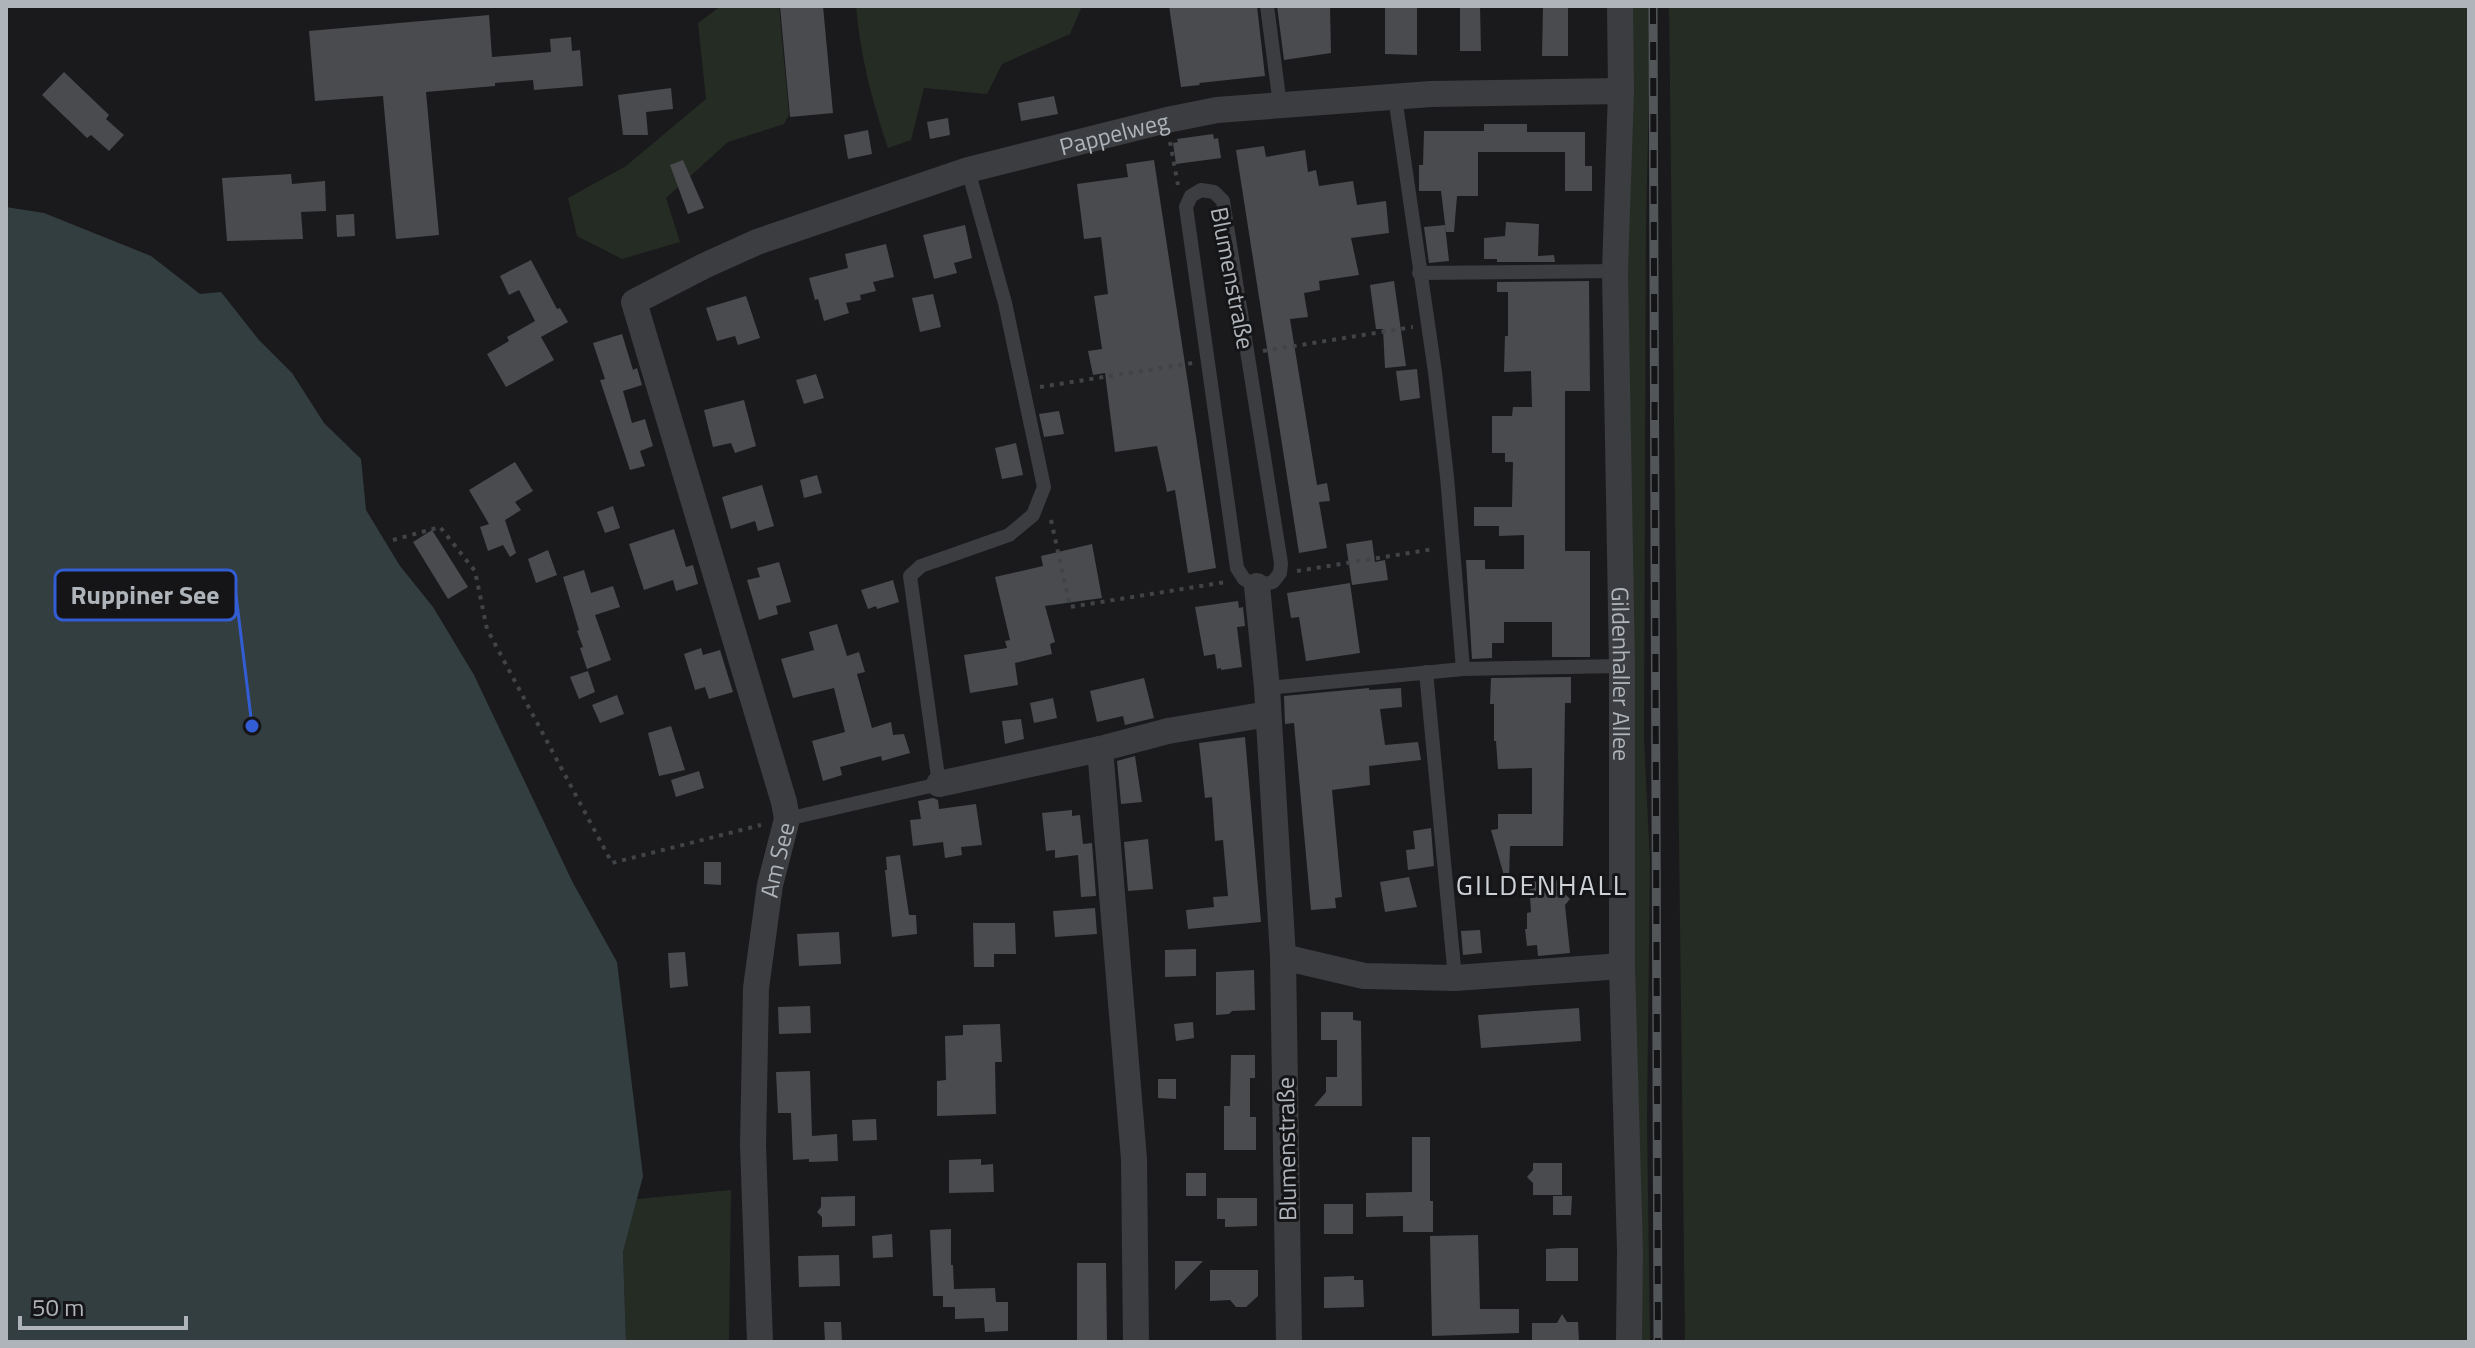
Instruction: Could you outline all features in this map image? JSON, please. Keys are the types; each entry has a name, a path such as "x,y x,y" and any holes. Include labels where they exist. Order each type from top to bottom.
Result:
{"street":[{"name":"Gildenhaller Allee","path":"1620,6 1621,91 1615,271 1629,1342"},
{"name":"Pappelweg","path":"634,302 757,242 968,170 1167,120 1217,110 1431,94 1621,91"},
{"name":"Am See","path":"634,302 787,819 770,885 756,988 753,1129 760,1342"},
{"name":"Blumenstraße","path":"1261,580 1283,957 1289,1342"},
{"path":"939,784 1100,749 1267,701"},
{"path":"1100,749 1134,1159 1136,1342"},
{"path":"1283,957 1364,976 1455,978 1622,966"}],"lane":[{"path":"1267,6 1280,105"},
{"path":"1395,97 1436,387 1463,669"},
{"path":"787,819 939,784 910,576 921,566 1009,535 1033,515 1044,487 1005,303 968,170"},
{"name":"Blumenstraße","path":"1201,190 1214,192 1223,201 1248,354 1281,563 1261,580 1237,568 1186,207 1191,196 1201,190"},
{"path":"1419,273 1615,271"},
{"path":"1267,701 1426,672 1622,666"},
{"path":"1426,672 1455,978"}],"path":[{"path":"1167,120 1179,193 1186,207"},
{"path":"1248,354 1427,325"},
{"path":"1023,390 1207,360"},
{"path":"1044,487 1070,607 1261,580 1453,546"},
{"path":"393,540 440,527 475,571 487,629 612,863 787,819"}],"shaded area":[{"path":"721,6 779,6 789,115 784,124 728,142 666,198 680,242 622,259 577,236 568,198 626,166 706,99 698,23"},
{"path":"856,6 1082,6 1070,34 1002,64 987,94 924,88 911,140 888,148 868,78"},
{"path":"1626,6 1651,6 1646,226 1644,739 1650,862 1647,1119 1650,1342 1628,1342"},
{"path":"1669,6 2469,6 2469,1342 1685,1342"},
{"path":"6,207 44,213 151,256 200,294 221,292 259,340 292,373 324,423 361,459 366,510 400,566 433,607 474,675 573,883 617,962 643,1176 623,1252 626,1342 6,1342"},
{"path":"731,1190 729,1342 626,1342 623,1252 637,1199"}],"building":[{"path":"780,6 823,6 833,113 790,117"},
{"path":"1169,6 1257,6 1265,76 1181,87"},
{"path":"1277,6 1330,6 1331,53 1284,60"},
{"path":"1385,6 1417,6 1417,55 1385,54"},
{"path":"1460,6 1480,6 1481,51 1460,51"},
{"path":"1543,6 1568,6 1568,56 1542,56"},
{"path":"489,15 492,57 551,52 550,39 571,37 572,51 580,50 583,86 534,90 533,80 426,92 439,235 396,239 383,96 315,101 309,31"},
{"path":"64,72 109,115 106,119 124,135 109,151 91,135 87,138 42,95"},
{"path":"671,88 673,109 646,112 648,135 623,135 618,95"},
{"path":"1054,96 1058,114 1021,121 1018,103"},
{"path":"948,118 950,135 930,139 927,122"},
{"path":"1484,124 1527,124 1527,132 1585,132 1585,166 1592,166 1592,191 1565,191 1565,152 1478,152 1478,196 1457,196 1454,232 1446,232 1441,191 1419,191 1424,131 1484,131"},
{"path":"868,130 872,154 848,159 844,135"},
{"path":"1213,134 1214,139 1218,138 1221,158 1176,164 1173,143 1178,142 1177,139"},
{"path":"1264,146 1266,157 1305,150 1308,172 1316,170 1319,186 1353,181 1357,205 1386,201 1389,233 1351,238 1359,275 1319,281 1320,290 1304,293 1308,317 1290,319 1317,485 1327,483 1330,501 1319,502 1327,548 1299,553 1236,150"},
{"path":"683,160 704,208 688,214 670,165"},
{"path":"1154,160 1216,568 1188,573 1175,490 1167,492 1157,446 1115,452 1105,373 1093,375 1088,351 1102,349 1094,296 1108,294 1101,237 1084,239 1077,184 1128,177 1126,164"},
{"path":"291,174 292,184 325,181 326,211 301,212 303,239 227,241 222,178"},
{"path":"354,214 355,236 337,237 336,215"},
{"path":"1506,222 1539,224 1538,256 1554,255 1555,262 1497,262 1497,259 1484,259 1484,238 1505,236"},
{"path":"965,225 972,258 954,263 957,273 934,279 923,235"},
{"path":"1445,225 1449,261 1429,263 1424,227"},
{"path":"886,244 894,277 873,282 876,291 860,295 861,300 846,303 849,313 824,321 809,278 848,268 845,254"},
{"path":"531,260 557,309 560,308 568,322 541,337 554,360 506,387 487,354 509,341 507,337 535,321 519,290 509,295 500,276"},
{"path":"1394,281 1406,366 1385,368 1383,329 1376,329 1370,285"},
{"path":"1589,281 1590,391 1565,391 1565,551 1590,551 1590,657 1552,657 1552,622 1504,622 1504,643 1492,643 1492,658 1472,659 1466,560 1485,560 1485,569 1524,569 1524,535 1499,536 1499,526 1474,526 1474,507 1512,507 1513,462 1505,462 1505,453 1492,453 1492,416 1512,416 1513,407 1532,407 1531,371 1504,372 1508,292 1497,292 1497,282"},
{"path":"933,294 941,327 920,332 912,298"},
{"path":"746,296 760,338 738,345 735,336 717,341 706,308"},
{"path":"622,334 633,370 637,368 642,385 623,391 632,423 645,419 653,446 640,451 645,466 630,470 600,380 605,379 593,343"},
{"path":"1417,369 1420,398 1400,401 1396,371"},
{"path":"816,374 824,398 804,404 796,380"},
{"path":"744,400 756,446 735,453 731,443 713,447 704,410"},
{"path":"1059,411 1064,434 1044,437 1039,414"},
{"path":"1016,443 1023,475 1002,479 995,448"},
{"path":"515,462 533,491 515,502 521,510 505,520 516,553 510,557 503,545 488,551 480,527 489,524 469,490"},
{"path":"817,475 822,493 804,498 800,480"},
{"path":"762,485 774,526 758,531 755,521 731,529 722,497"},
{"path":"613,506 620,528 605,533 597,512"},
{"path":"674,529 686,567 693,565 698,584 676,591 673,580 644,590 629,544"},
{"path":"432,530 468,587 448,599 413,542"},
{"path":"1372,540 1375,562 1385,560 1388,580 1352,585 1346,544"},
{"path":"1092,544 1102,598 1045,606 1055,642 1050,644 1052,654 1015,663 1018,685 970,693 964,655 1007,648 1005,641 1010,640 995,577 1043,566 1041,556"},
{"path":"548,550 557,575 536,583 528,559"},
{"path":"779,562 791,602 776,606 778,614 759,620 747,580 760,577 757,568"},
{"path":"584,570 591,593 613,586 620,607 595,615 611,660 587,669 563,577"},
{"path":"893,580 899,602 868,609 861,590"},
{"path":"1350,583 1360,653 1306,661 1299,617 1291,618 1287,593"},
{"path":"1238,601 1239,608 1243,607 1245,626 1237,627 1242,667 1217,669 1215,654 1204,656 1195,607"},
{"path":"837,624 847,656 859,652 865,672 857,674 872,728 891,722 893,735 904,734 910,753 882,761 881,756 840,767 842,775 823,781 812,741 845,732 834,688 793,698 781,659 814,650 809,632"},
{"path":"701,648 703,655 720,650 733,692 709,699 705,687 695,690 684,654"},
{"path":"588,671 595,692 579,699 570,677"},
{"path":"1571,677 1571,703 1565,703 1563,846 1510,846 1509,879 1505,879 1491,830 1498,829 1498,814 1532,814 1532,768 1498,769 1494,704 1490,704 1491,678"},
{"path":"1144,678 1154,718 1125,725 1123,716 1097,722 1090,691"},
{"path":"1401,688 1402,707 1380,709 1385,745 1418,742 1421,760 1369,766 1370,785 1332,790 1342,897 1335,898 1336,908 1311,910 1294,723 1285,724 1284,696"},
{"path":"617,695 624,714 600,723 592,705"},
{"path":"1053,698 1057,718 1034,723 1030,703"},
{"path":"1021,719 1024,739 1005,744 1002,721"},
{"path":"671,726 685,770 659,776 648,733"},
{"path":"1245,737 1261,922 1188,929 1186,910 1214,907 1213,897 1228,896 1223,840 1215,841 1212,797 1205,798 1199,743"},
{"path":"1135,756 1142,802 1121,804 1117,761"},
{"path":"699,771 704,788 676,797 671,780"},
{"path":"938,800 939,809 976,804 982,845 961,847 962,855 945,858 943,842 913,846 910,820 921,819 918,801"},
{"path":"1072,810 1072,816 1080,815 1083,844 1092,843 1096,896 1081,897 1078,855 1055,858 1055,850 1046,851 1042,813"},
{"path":"1431,828 1434,866 1408,870 1406,850 1415,849 1413,831"},
{"path":"1148,839 1153,889 1128,891 1124,842"},
{"path":"900,855 909,915 916,915 917,934 892,937 886,857"},
{"path":"704,862 721,862 721,885 704,884"},
{"path":"1409,877 1417,907 1385,912 1380,882"},
{"path":"1564,880 1565,894 1570,899 1565,905 1570,953 1538,956 1537,945 1527,946 1525,929 1527,913 1531,912 1529,882"},
{"path":"1095,908 1097,934 1055,937 1053,911"},
{"path":"973,923 1015,923 1016,954 994,954 994,967 974,967"},
{"path":"1480,930 1482,953 1463,955 1461,931"},
{"path":"839,932 841,964 799,966 797,934"},
{"path":"1196,949 1196,976 1165,977 1165,950"},
{"path":"685,952 688,986 670,988 668,953"},
{"path":"1254,970 1255,1010 1216,1015 1216,972"},
{"path":"810,1006 811,1033 779,1034 778,1007"},
{"path":"1579,1008 1581,1041 1481,1048 1478,1015"},
{"path":"1321,1012 1353,1012 1353,1020 1361,1021 1362,1106 1314,1106 1326,1092 1326,1077 1337,1077 1337,1040 1321,1040"},
{"path":"1193,1022 1194,1038 1176,1041 1174,1024"},
{"path":"1000,1024 1002,1062 995,1062 996,1114 937,1116 937,1081 946,1080 945,1036 963,1035 963,1025"},
{"path":"1231,1055 1255,1055 1255,1078 1250,1078 1250,1117 1256,1117 1256,1150 1224,1150 1224,1106 1230,1106"},
{"path":"810,1071 812,1136 837,1134 838,1161 793,1160 791,1113 778,1113 776,1072"},
{"path":"1158,1079 1176,1079 1176,1099 1158,1098"},
{"path":"876,1119 877,1140 853,1141 852,1120"},
{"path":"1412,1137 1430,1137 1433,1232 1403,1232 1403,1216 1366,1217 1366,1193 1412,1192"},
{"path":"981,1159 981,1165 993,1164 994,1192 949,1193 949,1160"},
{"path":"1533,1163 1562,1163 1562,1195 1533,1195 1533,1183 1527,1177 1533,1170"},
{"path":"1186,1173 1206,1173 1206,1196 1186,1196"},
{"path":"855,1196 855,1226 822,1227 822,1217 817,1212 821,1207 821,1197"},
{"path":"1553,1196 1572,1196 1571,1215 1553,1215"},
{"path":"1217,1198 1257,1198 1257,1226 1225,1227 1225,1219 1217,1219"},
{"path":"1324,1204 1353,1204 1353,1234 1324,1234"},
{"path":"951,1229 954,1289 995,1288 996,1302 1008,1302 1008,1331 985,1332 984,1318 955,1319 955,1307 943,1307 943,1296 933,1296 930,1230"},
{"path":"892,1234 893,1257 873,1258 872,1236"},
{"path":"1478,1235 1480,1309 1519,1309 1519,1333 1432,1336 1430,1236"},
{"path":"1578,1248 1578,1281 1546,1281 1546,1249"},
{"path":"839,1255 840,1286 799,1287 798,1256"},
{"path":"1175,1261 1203,1261 1175,1290"},
{"path":"1077,1263 1106,1263 1107,1342 1077,1342"},
{"path":"1210,1270 1258,1270 1258,1296 1246,1307 1236,1307 1230,1300 1210,1301"},
{"path":"1354,1276 1354,1280 1363,1280 1364,1307 1324,1308 1324,1277"},
{"path":"1562,1314 1567,1322 1578,1322 1579,1342 1532,1342 1532,1323 1557,1323"},
{"path":"824,1322 841,1322 842,1342 825,1342"}],"railway":[{"path":"1653,6 1658,1342"}],"place":[{"name":"Ruppiner See","path":"252,726"}],"district":[{"name":"GILDENHALL","path":"1542,884"}]}
